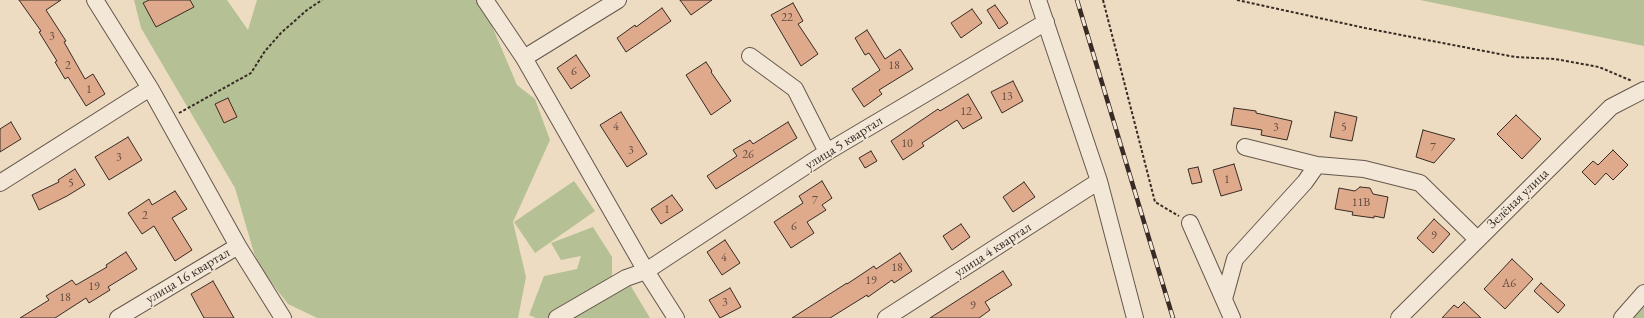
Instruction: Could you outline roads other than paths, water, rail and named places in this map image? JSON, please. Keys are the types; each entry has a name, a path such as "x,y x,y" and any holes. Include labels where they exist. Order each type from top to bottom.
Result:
{"street":[{"path":"95,0 150,88 238,246 283,318"},
{"path":"485,0 524,58 646,271 676,318"},
{"path":"524,58 618,0"},
{"path":"1038,0 1099,181 1135,318"},
{"name":"улица 5 квартал","path":"557,318 626,278 646,271 827,152 1046,22"},
{"path":"750,56 795,89 827,152"},
{"name":"Зелёная улица","path":"1399,318 1476,239 1515,203 1611,107 1641,86"},
{"path":"0,183 150,88"},
{"path":"1245,146 1317,166 1364,169 1420,183 1476,239"},
{"path":"1224,299 1235,259 1305,182 1317,166"},
{"name":"улица 4 квартал","path":"886,318 1099,181"},
{"path":"1190,223 1232,318"},
{"name":"улица 16 квартал","path":"118,318 238,246"},
{"path":"1622,318 1644,293"}],"railway":[{"path":"1077,0 1173,318"}]}
